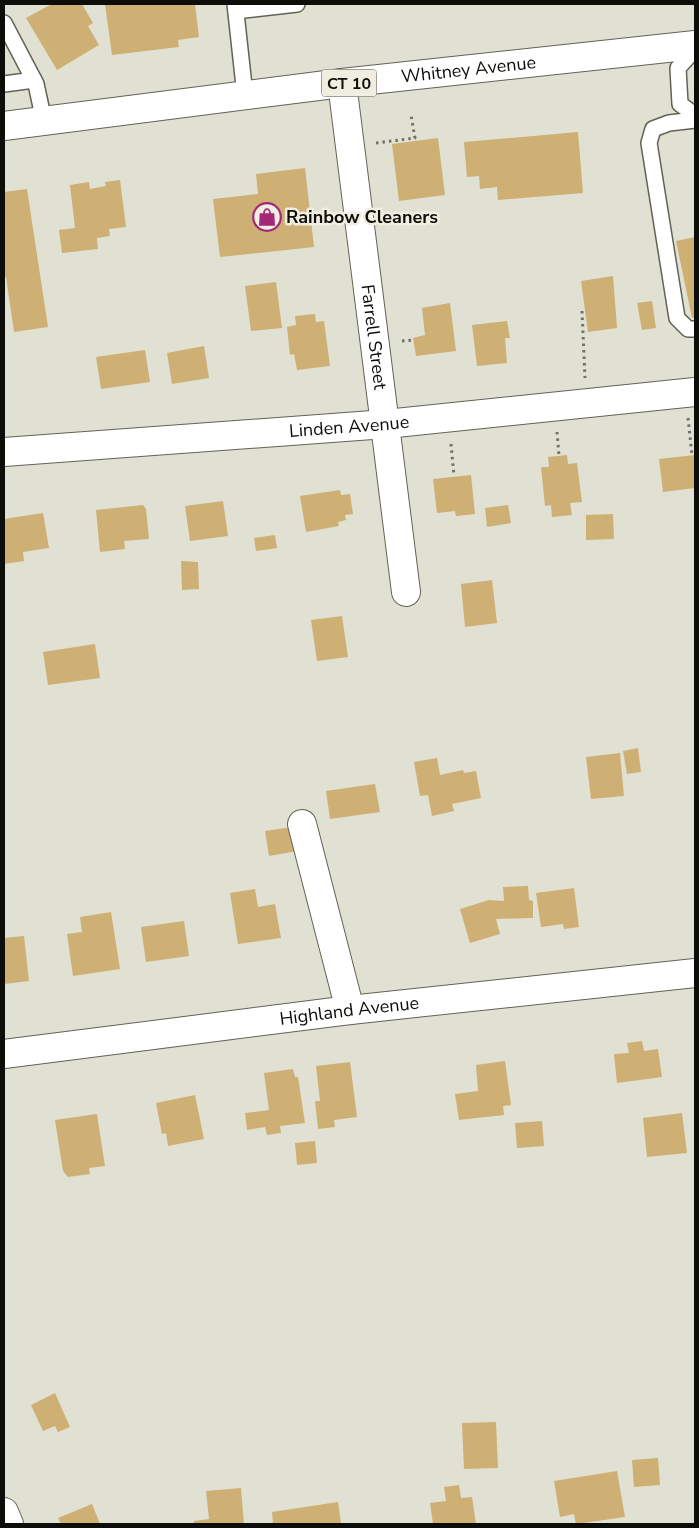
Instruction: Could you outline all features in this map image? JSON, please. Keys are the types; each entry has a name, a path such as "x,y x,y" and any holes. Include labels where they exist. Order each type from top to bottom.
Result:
{"street":[{"name":"Whitney Avenue","path":"4,126 342,83 692,52"},
{"name":"Farrell Street","path":"342,83 406,592"},
{"name":"Linden Avenue","path":"4,452 386,424 690,393"},
{"path":"302,824 350,1010"},
{"name":"Highland Avenue","path":"4,1054 350,1010 695,973"},
{"path":"4,1512 9,1524"}],"lane":[{"path":"245,95 235,7 297,4"},
{"path":"4,23 8,41 34,80 44,121"},
{"path":"692,52 678,68 680,104 695,114"},
{"path":"4,84 34,80"},
{"path":"695,120 669,123 653,129 649,143 677,318 688,329 695,329"}],"path":[{"path":"368,144 415,138 411,115"},
{"path":"582,311 586,404"},
{"path":"690,393 692,455"},
{"path":"448,418 454,476"}],"building":[{"path":"52,4 82,4 93,23 88,26 99,45 57,70 26,18"},
{"path":"105,4 195,4 199,37 178,40 179,47 112,55"},
{"path":"578,132 583,193 498,200 497,187 480,189 479,176 467,177 464,142"},
{"path":"438,138 445,195 399,201 392,144"},
{"path":"305,168 314,247 220,257 213,199 258,194 256,174"},
{"path":"120,180 126,227 109,229 110,236 97,238 98,249 62,253 59,230 75,228 70,185 89,182 90,189 106,186 105,182"},
{"path":"27,189 48,327 14,332 6,277 4,277 4,192"},
{"path":"695,237 695,317 692,318 676,241"},
{"path":"613,276 617,328 588,332 581,281"},
{"path":"276,282 282,328 251,331 245,286"},
{"path":"652,301 656,328 642,330 637,303"},
{"path":"450,303 456,351 416,356 413,338 425,335 422,308"},
{"path":"315,314 316,322 324,321 330,366 297,370 294,354 290,355 287,327 296,325 295,316"},
{"path":"507,321 510,338 505,338 507,363 477,366 472,325"},
{"path":"204,346 209,378 172,384 167,353"},
{"path":"145,350 150,382 101,389 96,357"},
{"path":"567,455 568,464 577,463 582,502 570,503 572,515 552,517 551,505 545,506 541,467 549,467 548,457"},
{"path":"695,455 695,488 663,492 659,459"},
{"path":"471,475 475,514 456,516 455,511 437,513 433,479"},
{"path":"340,490 341,495 350,494 353,514 345,515 346,520 338,522 339,526 306,532 300,496"},
{"path":"223,501 228,536 190,541 185,506"},
{"path":"143,505 146,509 149,539 124,541 125,549 100,552 96,510"},
{"path":"508,505 511,523 487,527 485,508"},
{"path":"43,513 49,548 23,552 24,561 4,564 4,519"},
{"path":"613,514 614,539 586,540 586,515"},
{"path":"275,535 277,548 256,551 254,538"},
{"path":"181,561 198,562 199,589 182,590"},
{"path":"492,580 497,623 465,627 461,584"},
{"path":"342,616 348,657 317,661 311,620"},
{"path":"95,644 100,678 48,685 43,652"},
{"path":"638,748 641,772 627,774 623,751"},
{"path":"620,753 624,796 591,799 586,757"},
{"path":"437,758 440,775 463,770 464,773 476,771 481,798 452,804 454,811 432,816 428,795 420,796 414,762"},
{"path":"375,784 380,812 330,819 326,791"},
{"path":"293,827 297,851 269,856 265,831"},
{"path":"528,886 529,900 533,901 533,918 496,919 500,934 470,943 460,909 489,900 504,901 503,887"},
{"path":"574,888 579,927 564,929 563,924 541,927 536,893"},
{"path":"255,889 258,907 275,904 281,938 238,944 230,893"},
{"path":"111,912 120,969 73,976 67,934 82,932 80,917"},
{"path":"184,921 189,956 146,962 141,927"},
{"path":"24,936 29,981 4,984 4,938"},
{"path":"642,1041 644,1051 658,1049 662,1077 617,1083 614,1054 629,1053 627,1043"},
{"path":"505,1061 511,1105 503,1106 504,1115 459,1120 455,1094 478,1091 476,1065"},
{"path":"350,1062 357,1117 334,1120 335,1127 318,1129 315,1101 320,1101 316,1066"},
{"path":"293,1069 295,1077 298,1077 305,1123 280,1126 281,1133 267,1135 265,1127 247,1130 245,1113 269,1110 264,1073"},
{"path":"195,1095 204,1139 168,1146 166,1133 162,1134 156,1103"},
{"path":"682,1113 687,1153 647,1157 643,1118"},
{"path":"97,1114 105,1166 89,1168 90,1174 68,1177 63,1171 55,1120"},
{"path":"542,1121 544,1146 517,1148 515,1123"},
{"path":"315,1141 317,1163 297,1165 295,1143"},
{"path":"55,1393 70,1427 58,1432 55,1426 43,1431 31,1405"},
{"path":"496,1422 498,1468 464,1469 462,1423"},
{"path":"658,1458 660,1485 634,1487 632,1460"},
{"path":"617,1471 625,1517 576,1524 574,1514 560,1517 554,1481"},
{"path":"459,1485 461,1498 472,1497 476,1524 433,1524 430,1503 446,1501 444,1487"},
{"path":"241,1488 244,1524 194,1524 194,1521 209,1519 206,1491"},
{"path":"338,1502 341,1523 273,1524 272,1512"},
{"path":"92,1504 100,1524 61,1524 58,1518"}],"place":[{"name":"Rainbow Cleaners","path":"267,217"}]}
